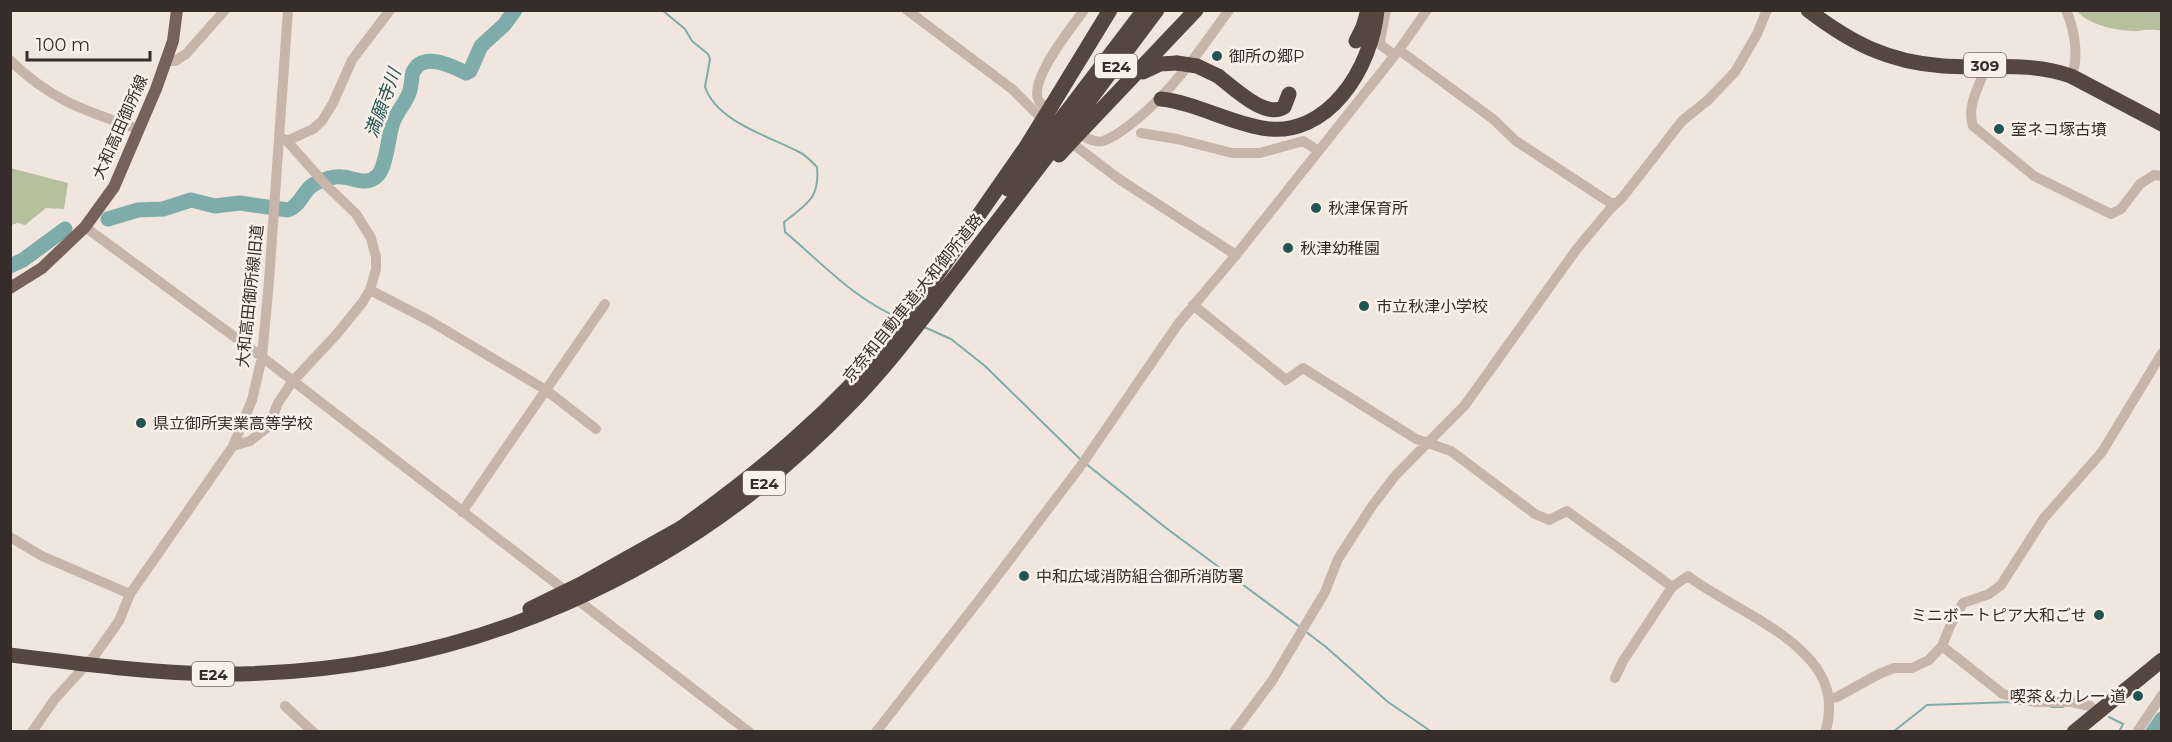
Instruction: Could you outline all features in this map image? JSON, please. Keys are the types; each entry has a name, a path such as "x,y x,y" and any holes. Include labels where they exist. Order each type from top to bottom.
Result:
{"highway":[{"path":"896,334 1026,147 1110,10"},
{"name":"京奈和自動車道;大和御所道路","path":"10,655 122,668 222,674 314,669 416,653 501,630 588,594 668,551 743,500 814,439 882,370 1021,191 1032,185 1144,10"},
{"name":"京奈和自動車道;大和御所道路","path":"416,653 490,626 541,604 681,528 735,490 803,432 866,370 1074,121 1157,10"},
{"path":"1128,82 1196,10"},
{"path":"1356,41 1368,10"},
{"path":"1161,99 1179,102 1243,124 1275,130 1296,127 1316,118 1334,105 1347,91 1374,27 1377,10"},
{"name":"309","path":"1808,10 1855,42 1889,57 1944,66 1987,65 2042,68 2071,76 2162,124"},
{"path":"1074,121 1128,82 1160,64 1177,63 1197,66 1218,76 1268,110 1284,107 1289,94 1288,106 1279,117 1260,124 1243,124"},
{"path":"2074,732 2162,660"}],"main road":[{"name":"大和高田御所線","path":"10,288 42,268 86,227 114,187 156,89 176,32 177,10"}],"street":[{"path":"165,61 175,61 186,54 225,10"},
{"name":"大和高田御所線旧道","path":"32,732 54,700 95,655 118,621 130,594 232,446 252,400 262,357 283,139 288,10"},
{"path":"232,446 250,441 264,432 269,426 278,403 292,382 336,335 370,290 376,269 376,257 371,238 356,214 283,139 313,129 322,121 333,103 352,60 390,10"},
{"path":"907,10 1012,89 1038,117 1119,179 1236,255"},
{"path":"1084,10 1060,44 1036,86 1039,101 1086,138 1095,142 1103,141 1124,130 1161,99 1229,10"},
{"path":"1386,10 1381,45 1396,52 1493,119 1516,141 1609,202 1616,204"},
{"path":"876,732 1080,467 1193,305 1236,255 1427,10"},
{"path":"1234,732 1272,681 1281,662 1324,592 1338,560 1359,524 1395,476 1466,405 1576,250 1682,121 1708,100 1735,72 1757,34 1767,10"},
{"path":"2066,10 2072,31 2074,51 2074,69 2071,76"},
{"path":"10,60 42,89 57,98 138,129"},
{"path":"1987,65 1970,109 1973,126 2034,176 2111,214 2121,209 2140,184 2154,174 2162,176"},
{"path":"1141,133 1177,139 1232,153 1260,153 1303,141 1317,150"},
{"path":"86,227 262,357 749,732"},
{"path":"370,290 430,321 546,390 596,429"},
{"path":"462,512 605,304"},
{"path":"1193,305 1286,380 1303,368 1416,439 1451,451 1535,514 1548,520 1567,512 1631,555 1672,587"},
{"path":"1829,699 1894,668 1912,668 1929,660 1942,646 1963,603 1989,594 2001,585 2044,518 2102,452 2162,353"},
{"path":"10,537 42,556 130,594"},
{"path":"1615,678 1623,661 1672,587 1688,576 1704,589 1772,627 1803,652 1826,686 1829,712 1825,732"},
{"path":"1942,646 2003,694 2034,702 2071,702 2090,706 2097,712"},
{"path":"2138,732 2162,695"},
{"path":"285,706 313,732"}],"green space":[{"path":"2077,11 2161,11 2161,31 2113,29 2089,20"},
{"path":"10,168 68,183 64,209 46,208 25,225 18,223 11,225"}],"waterway":[{"name":"満願寺川","path":"108,219 138,210 163,209 191,200 215,206 240,203 288,210 298,203 310,187 322,180 341,177 363,181 373,179 381,171 394,121 408,95 413,72 418,66 430,61 446,64 466,73 470,71 481,46 504,25 515,10"},
{"path":"662,10 685,29 692,41 708,54 710,59 705,87 711,99 721,110 745,127 802,153 817,167 814,193 805,205 784,222 785,232 867,301 899,318"},
{"name":"満願寺川","path":"10,266 23,260 65,229"},
{"path":"924,327 951,339 985,366 1081,460"},
{"path":"1085,463 1166,528 1300,627"},
{"path":"1305,631 1388,702 1432,732"},
{"path":"1893,732 1927,705 2011,702 2021,704"},
{"path":"2051,707 2063,707"},
{"path":"2109,717 2123,724 2120,730"},
{"path":"2153,732 2162,719"}],"place":[{"name":"御所の郷P","path":"1217,56"},
{"name":"室ネコ塚古墳","path":"1999,129"},
{"name":"秋津保育所","path":"1316,208"},
{"name":"秋津幼稚園","path":"1288,248"},
{"name":"市立秋津小学校","path":"1364,306"},
{"name":"県立御所実業高等学校","path":"141,423"},
{"name":"中和広域消防組合御所消防署","path":"1024,576"},
{"name":"ミニボートピア大和ごせ","path":"2099,615"},
{"name":"喫茶＆カレー 道","path":"2138,696"}]}
